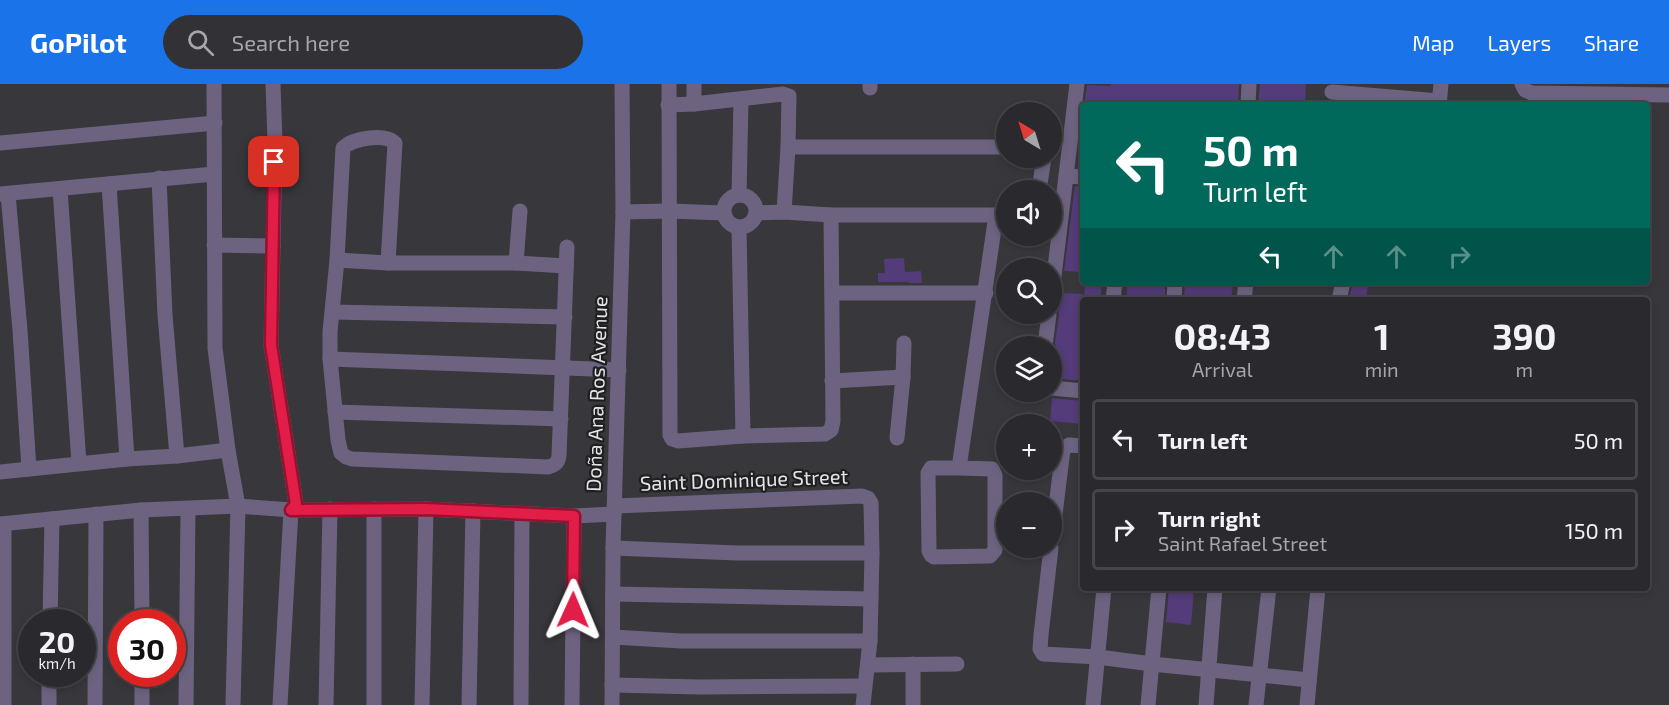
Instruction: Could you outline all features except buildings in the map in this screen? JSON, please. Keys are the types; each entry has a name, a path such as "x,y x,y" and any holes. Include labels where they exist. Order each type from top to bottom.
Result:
{"street":[{"path":"214,84 215,348 228,450 238,506 233,705"},
{"path":"273,84 275,142 271,345 296,504 291,510 280,705"},
{"name":"Doña Ana Ros Avenue","path":"612,705 613,548 623,212 622,84"},
{"path":"669,84 670,437 678,441 743,436 825,434 831,430 833,421 831,215"},
{"path":"694,84 694,104"},
{"path":"1056,258 1066,176 1079,109 1077,84"},
{"path":"1248,102 1249,84"},
{"path":"1439,102 1441,84"},
{"path":"1522,84 1524,90 1532,93 1669,95"},
{"path":"668,105 783,94 789,96 784,212"},
{"path":"1331,94 1427,102"},
{"path":"739,195 741,99"},
{"path":"0,143 215,123"},
{"path":"388,263 395,143 385,137 354,140 343,147 337,260 330,332 330,359 341,453 352,459 548,467 558,461 564,369 567,247"},
{"path":"788,147 996,147"},
{"path":"29,470 20,330 4,194 214,174"},
{"path":"1066,176 1080,177"},
{"path":"159,178 165,315 177,456"},
{"path":"109,184 127,459"},
{"path":"60,189 79,464"},
{"path":"739,195 752,200 756,206 756,213 753,221 739,228 726,220 724,213 725,204 731,198 739,195"},
{"path":"516,263 520,211"},
{"path":"623,212 724,213"},
{"path":"756,213 996,215"},
{"path":"739,228 743,436"},
{"path":"959,468 996,241"},
{"path":"214,245 273,246"},
{"path":"337,260 566,266"},
{"path":"832,293 986,293"},
{"path":"333,312 565,317"},
{"path":"897,438 904,343"},
{"path":"330,359 619,370"},
{"path":"832,381 903,376"},
{"path":"1062,389 1080,391"},
{"path":"335,412 561,419"},
{"path":"1058,492 1063,449 1070,445 1080,446"},
{"path":"0,472 228,450"},
{"path":"932,468 959,468 992,469 994,471 995,550 990,556 934,557 929,550 928,472 932,468"},
{"name":"Saint Dominique Street","path":"2,524 141,510 238,506 291,510 426,509 574,516 615,510 862,496 868,498 871,503 872,553"},
{"path":"186,705 188,509"},
{"path":"326,705 330,509"},
{"path":"422,705 426,509"},
{"path":"141,510 142,609"},
{"path":"374,510 374,705"},
{"path":"469,705 473,511"},
{"path":"96,514 96,705"},
{"path":"521,705 522,514"},
{"path":"572,705 574,516"},
{"path":"50,609 52,519"},
{"path":"2,524 4,705"},
{"path":"613,548 737,553 872,553 870,641 863,705"},
{"path":"1049,558 1041,635 1043,654 1098,657 1309,680"},
{"path":"1093,705 1104,591"},
{"path":"1148,705 1159,591"},
{"path":"1206,705 1215,591"},
{"path":"1256,705 1269,591"},
{"path":"1307,705 1318,591"},
{"path":"613,594 871,599"},
{"path":"613,637 681,641 870,641"},
{"path":"913,664 913,705"},
{"path":"868,665 957,664"},
{"path":"612,684 700,687 864,686"},
{"path":"49,687 49,705"},
{"path":"142,687 142,705"}],"route":[{"path":"274,162 271,345 296,504 291,510 426,509 574,516 573,610"}]}
